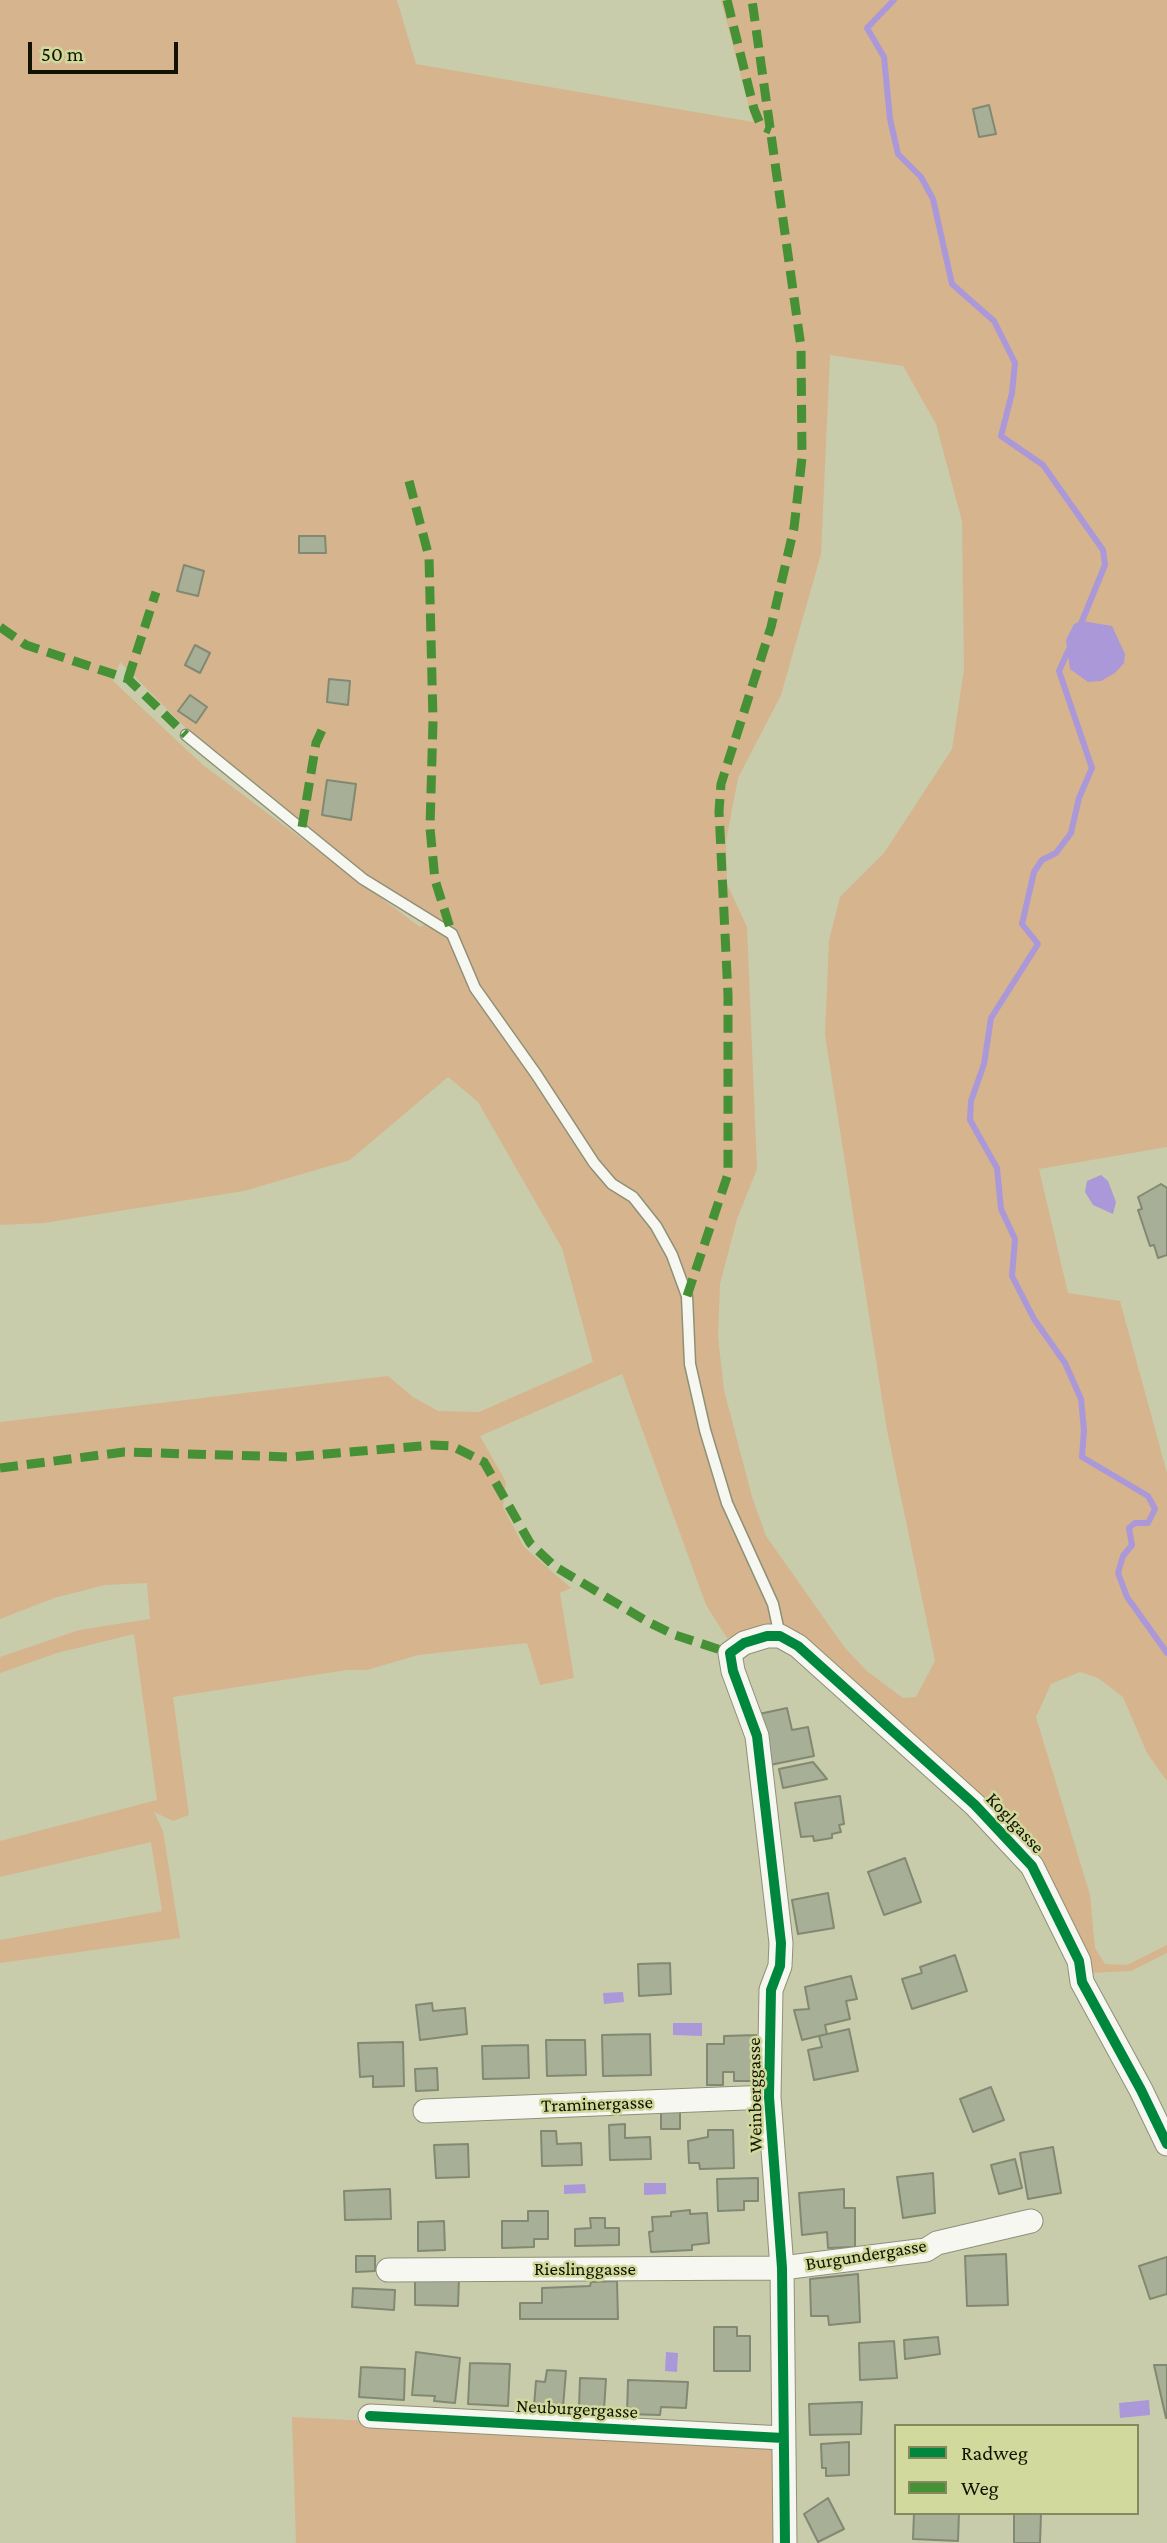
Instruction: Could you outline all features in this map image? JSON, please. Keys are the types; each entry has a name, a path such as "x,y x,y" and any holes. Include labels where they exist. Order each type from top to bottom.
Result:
{"street":[{"name":"Weinberggasse","path":"780,1636 755,1639 730,1653 733,1671 757,1736 781,1942 780,1966 772,1990 769,2097 782,2267 785,2543"},
{"name":"Koglgasse","path":"780,1636 806,1652 859,1699 975,1805 1032,1866 1079,1961 1082,1982 1142,2090 1167,2144"},
{"name":"Traminergasse","path":"425,2111 769,2097"},
{"name":"Burgundergasse","path":"782,2267 926,2250 937,2243 1031,2221"},
{"name":"Rieslinggasse","path":"388,2270 782,2267"},
{"name":"Neuburgergasse","path":"370,2416 783,2438"}],"lane":[{"path":"186,735 363,878 452,934 475,988 594,1163 612,1184 633,1197 656,1226 672,1255 687,1296 690,1364 716,1467 743,1541 773,1604 780,1636"}],"shaded area":[{"path":"0,0 397,0 416,64 753,122 721,0 1167,0 1167,1147 1039,1169 1068,1293 1120,1301 1167,1473 1167,1781 1147,1753 1123,1697 1098,1678 1080,1672 1051,1684 1036,1717 1090,1895 1095,1948 1105,1964 1127,1965 1167,1945 1167,1953 1131,1971 1090,1973 1046,1879 802,1641 760,1631 727,1638 706,1605 622,1374 480,1436 506,1482 503,1507 524,1547 571,1588 560,1593 574,1678 540,1685 527,1643 418,1655 367,1670 347,1670 173,1697 189,1815 173,1821 154,1812 163,1831 180,1938 0,1963 0,1940 162,1911 151,1842 0,1877 0,1841 157,1800 134,1634 57,1653 0,1673 0,1657 79,1630 150,1619 147,1583 105,1585 54,1598 0,1619 0,1422 388,1376 413,1397 438,1411 479,1412 593,1362 562,1248 478,1102 448,1077 350,1160 244,1191 44,1223 0,1225","holes":["830,355 903,366 936,424 962,521 964,669 952,749 884,853 840,897 829,940 825,1035 887,1430 935,1661 916,1697 903,1698 868,1672 845,1648 766,1536 752,1497 724,1390 718,1337 720,1284 737,1219 757,1169 747,927 727,884 726,841 738,778 781,695 821,554","120,662 190,732 367,877 437,919 420,927 203,765 113,681"]},
{"path":"1082,621 1112,626 1125,654 1124,663 1115,673 1101,681 1088,682 1070,669 1066,640 1074,624"},
{"path":"1101,1175 1108,1181 1116,1202 1113,1214 1093,1205 1085,1192 1087,1181"},
{"path":"623,1992 624,2002 604,2004 603,1993"},
{"path":"673,2023 702,2023 702,2036 673,2035"},
{"path":"644,2183 666,2183 666,2194 644,2195"},
{"path":"585,2184 586,2193 564,2194 564,2185"},
{"path":"666,2352 678,2353 677,2372 665,2371"},
{"path":"1149,2400 1150,2415 1120,2418 1119,2403"},
{"path":"292,2417 776,2442 774,2543 296,2543"}],"building":[{"path":"989,105 996,134 979,137 973,109"},
{"path":"299,536 325,536 326,553 299,553"},
{"path":"184,565 204,571 198,596 177,591"},
{"path":"195,645 210,653 200,673 185,665"},
{"path":"329,679 350,681 348,705 327,702"},
{"path":"190,695 207,707 196,723 178,711"},
{"path":"327,780 356,784 351,820 322,815"},
{"path":"1161,1184 1167,1188 1167,1255 1158,1258 1154,1245 1150,1246 1138,1210 1142,1209 1138,1197"},
{"path":"787,1708 792,1730 808,1727 814,1756 770,1765 759,1714"},
{"path":"813,1762 827,1779 783,1788 779,1769"},
{"path":"840,1796 844,1824 839,1825 841,1832 832,1834 832,1838 814,1841 813,1836 801,1837 795,1803"},
{"path":"905,1858 921,1902 884,1915 868,1872"},
{"path":"828,1893 834,1928 798,1934 792,1900"},
{"path":"955,1955 967,1991 912,2009 902,1979 922,1973 920,1967"},
{"path":"670,1963 671,1994 639,1996 638,1964"},
{"path":"851,1976 857,1999 846,2001 850,2019 825,2025 827,2034 802,2040 794,2010 809,2009 805,1987"},
{"path":"432,2003 433,2011 465,2008 467,2034 420,2040 416,2005"},
{"path":"849,2029 858,2071 814,2080 808,2050 822,2047 819,2036"},
{"path":"650,2034 651,2075 603,2076 602,2035"},
{"path":"756,2035 754,2081 734,2081 734,2072 723,2072 723,2085 707,2085 707,2044 724,2044 724,2036"},
{"path":"546,2040 585,2040 586,2075 547,2076"},
{"path":"403,2042 404,2086 373,2087 373,2076 360,2077 358,2043"},
{"path":"528,2045 529,2078 483,2079 482,2046"},
{"path":"437,2068 438,2090 416,2091 415,2069"},
{"path":"991,2087 1004,2120 973,2132 960,2099"},
{"path":"661,2110 680,2110 680,2129 661,2129"},
{"path":"625,2124 625,2138 650,2137 651,2159 610,2160 609,2125"},
{"path":"708,2130 733,2130 734,2168 700,2169 699,2163 689,2163 688,2141 708,2137"},
{"path":"541,2131 556,2131 557,2144 581,2143 582,2165 542,2166"},
{"path":"468,2144 469,2177 436,2178 434,2145"},
{"path":"1053,2147 1061,2193 1028,2199 1020,2153"},
{"path":"1015,2159 1022,2188 999,2194 991,2165"},
{"path":"933,2173 935,2213 903,2218 897,2177"},
{"path":"758,2178 758,2201 744,2201 744,2210 718,2211 717,2179"},
{"path":"390,2189 391,2219 345,2220 344,2191"},
{"path":"844,2189 844,2208 855,2208 855,2247 828,2248 827,2232 802,2235 799,2193"},
{"path":"690,2210 690,2214 707,2213 709,2243 692,2245 692,2250 651,2252 649,2232 653,2231 652,2217 671,2216 671,2212"},
{"path":"528,2211 548,2211 548,2239 534,2239 534,2247 502,2248 502,2221 528,2221"},
{"path":"590,2218 605,2218 605,2228 619,2228 619,2245 575,2246 575,2229 591,2228"},
{"path":"444,2221 445,2250 418,2251 418,2222"},
{"path":"1006,2254 1008,2305 967,2306 965,2256"},
{"path":"356,2256 375,2256 375,2271 356,2272"},
{"path":"1167,2257 1167,2294 1150,2299 1139,2266"},
{"path":"858,2274 860,2322 829,2325 828,2316 811,2316 810,2279"},
{"path":"415,2277 459,2278 458,2306 415,2305"},
{"path":"617,2281 618,2319 520,2319 520,2303 542,2303 542,2288 590,2286 591,2282"},
{"path":"353,2288 395,2290 394,2310 352,2307"},
{"path":"714,2327 737,2327 737,2336 750,2336 750,2371 714,2371"},
{"path":"938,2337 940,2354 905,2359 904,2340"},
{"path":"894,2341 897,2378 860,2380 859,2343"},
{"path":"416,2352 460,2358 455,2403 434,2401 435,2396 412,2395"},
{"path":"470,2363 510,2364 508,2406 468,2404"},
{"path":"1154,2365 1167,2365 1167,2418 1166,2418"},
{"path":"361,2367 405,2369 404,2400 359,2397"},
{"path":"547,2370 566,2371 563,2407 534,2406 536,2381 545,2382"},
{"path":"580,2378 606,2379 604,2409 579,2408"},
{"path":"628,2380 688,2382 686,2408 661,2407 660,2415 627,2414"},
{"path":"862,2402 861,2434 810,2435 809,2404"},
{"path":"849,2442 849,2475 826,2476 826,2468 822,2468 821,2444"},
{"path":"828,2498 844,2529 818,2542 804,2514"},
{"path":"914,2515 959,2515 958,2541 913,2539"},
{"path":"1014,2515 1041,2515 1040,2543 1014,2543"}],"waterway":[{"path":"894,0 867,28 884,57 890,119 898,154 921,177 933,199 952,284 994,321 1015,363 1012,393 1001,436 1043,465 1103,550 1105,565 1080,626"},
{"path":"1069,649 1059,671 1092,768 1079,798 1071,833 1056,853 1042,860 1034,872 1022,924 1038,944 991,1018 984,1064 971,1101 970,1120 997,1168 1001,1209 1015,1239 1012,1276 1034,1319 1065,1363 1081,1399 1084,1430 1082,1457 1148,1496 1155,1509 1148,1523 1135,1523 1129,1528 1132,1545 1123,1556 1118,1573 1127,1597 1167,1653"}],"marked path":[{"path":"727,0 754,109 761,126 771,130"},
{"path":"687,1296 728,1174 728,995 719,811 721,784 771,627 794,528 802,458 801,347 752,0"},
{"path":"409,481 429,557 433,721 430,828 435,880 452,934"},
{"path":"128,679 156,592"},
{"path":"0,627 26,645 128,679 186,735"},
{"path":"302,827 316,743 323,728"},
{"path":"0,1468 124,1452 291,1457 432,1445 452,1446 484,1462 530,1543 554,1566 648,1622 675,1635 730,1653"}],"cycle path":[{"path":"785,2543 782,2268 769,2097 771,1990 780,1966 781,1943 757,1736 733,1671 730,1653 744,1643 767,1636 780,1636 798,1646 975,1805 1032,1866 1079,1961 1082,1982 1167,2144"},
{"path":"370,2416 783,2438"}]}
